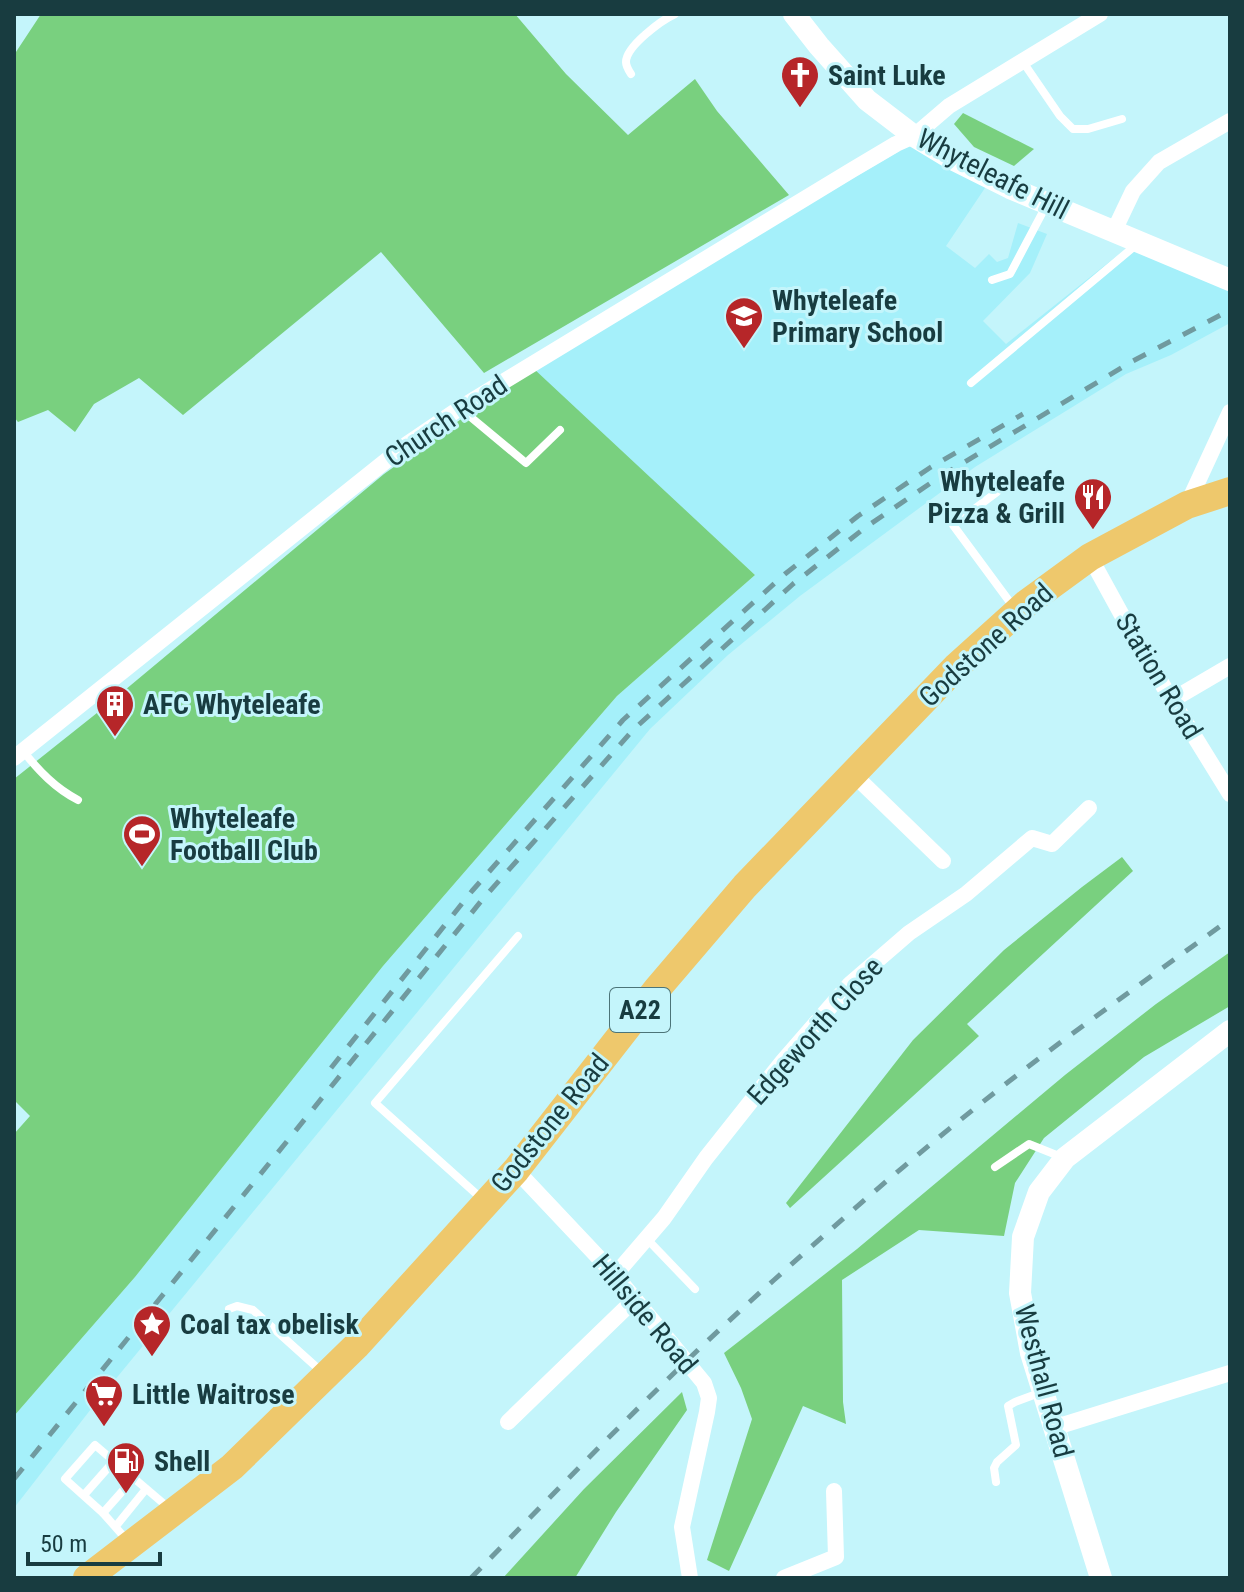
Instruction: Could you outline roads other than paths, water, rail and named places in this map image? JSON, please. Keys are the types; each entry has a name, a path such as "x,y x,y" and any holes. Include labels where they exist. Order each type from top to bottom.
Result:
{"highway":[{"name":"Godstone Road","path":"87,1578 123,1535 173,1512 232,1467 356,1346 516,1170 667,977 745,886 956,667 1017,611 1090,557 1187,505 1230,491"}],"street":[{"name":"Whyteleafe Hill","path":"794,14 867,100 914,136 1010,188 1230,280"},
{"name":"Church Road","path":"18,755 407,444 460,408 852,170 914,136 949,106 1100,14"},
{"path":"1114,231 1133,191 1159,162 1230,121"},
{"path":"1187,505 1230,412"},
{"name":"Station Road","path":"1090,557 1230,794"},
{"path":"1172,700 1230,666"},
{"path":"853,774 943,861"},
{"name":"Edgeworth Close","path":"615,1275 664,1218 706,1158 783,1061 850,984 909,933 966,894 1032,838 1052,844 1089,808"},
{"name":"Westhall Road","path":"1101,1578 1031,1353 1020,1293 1023,1237 1039,1192 1065,1158 1230,1031"},
{"name":"Hillside Road","path":"516,1170 615,1275 704,1383 709,1398 682,1527 690,1578"},
{"path":"508,1422 635,1299"},
{"path":"1053,1428 1230,1373"},
{"path":"784,1578 836,1557 834,1491"}],"lane":[{"path":"631,74 626,59 631,52 662,20 675,14"},
{"path":"1022,61 1060,116 1073,129 1088,129 1122,119"},
{"path":"992,280 1010,274 1048,203"},
{"path":"971,383 1139,242"},
{"path":"460,408 526,463 560,430"},
{"path":"997,492 953,525 1017,611"},
{"path":"18,755 63,792 78,800"},
{"path":"486,1203 375,1103 518,936"},
{"path":"995,1167 1029,1144 1065,1158"},
{"path":"647,1239 695,1289"},
{"path":"229,1309 237,1306 253,1310 326,1376"},
{"path":"996,1482 994,1468 997,1462 1016,1445 1008,1406 1043,1392"},
{"path":"146,1489 123,1535 65,1479 95,1445 173,1512"},
{"path":"84,1495 114,1461"},
{"path":"103,1513 134,1478"}],"railway":[{"path":"14,1479 482,900 633,730 793,584 866,527 938,478 1131,362 1230,310"},
{"path":"331,1068 472,891 623,720 785,574 858,516 931,467 1023,414"},
{"path":"471,1578 696,1352 868,1197 1029,1066 1230,919"}],"place":[{"name":"Saint Luke","path":"800,109"},
{"name":"Whyteleafe Primary School","path":"744,350"},
{"name":"Whyteleafe Pizza & Grill","path":"1093,531"},
{"name":"AFC Whyteleafe","path":"115,738"},
{"name":"Whyteleafe Football Club","path":"142,868"},
{"name":"Coal tax obelisk","path":"152,1358"},
{"name":"Little Waitrose","path":"104,1428"},
{"name":"Shell","path":"126,1495"}]}
